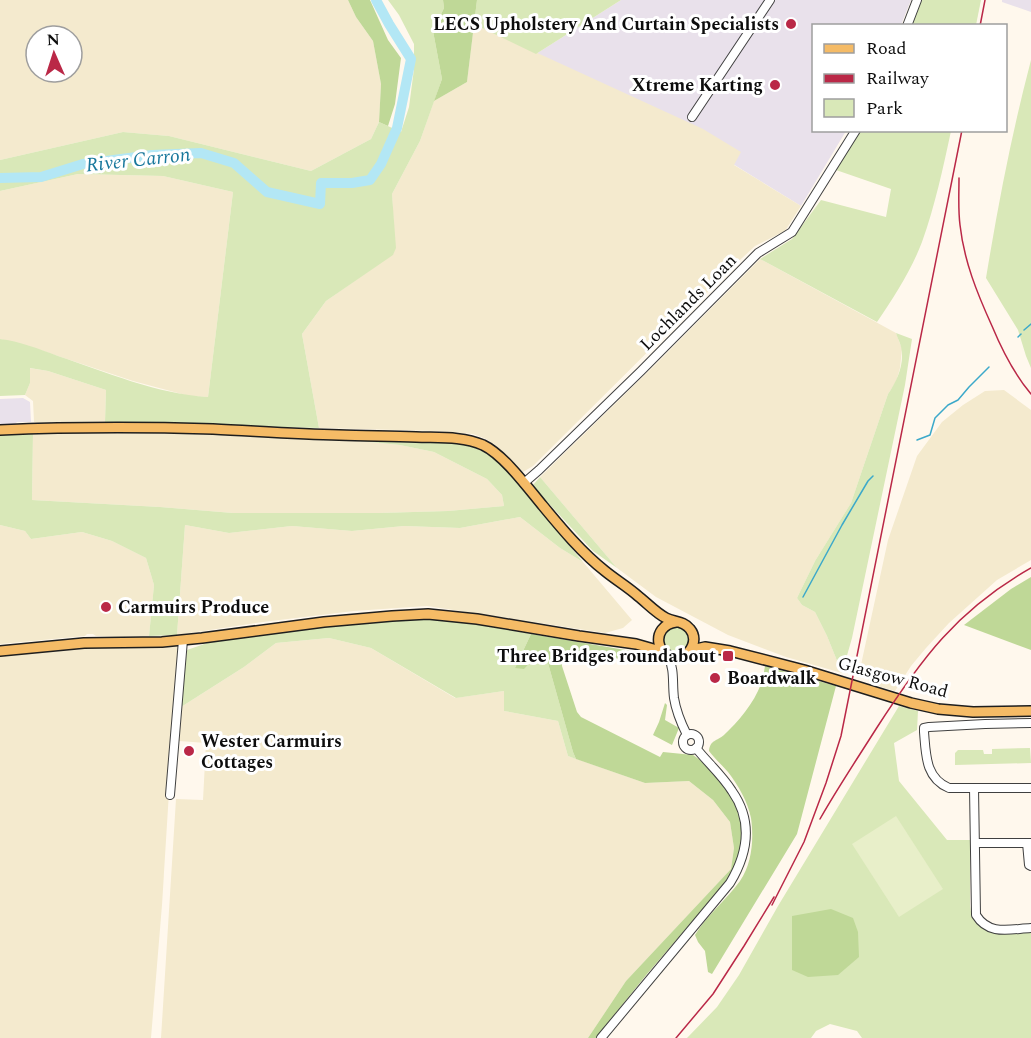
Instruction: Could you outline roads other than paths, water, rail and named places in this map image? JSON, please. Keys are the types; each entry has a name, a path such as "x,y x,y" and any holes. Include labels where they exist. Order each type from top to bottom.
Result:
{"main road":[{"path":"0,430 82,427 138,428 452,438 483,445 498,456 604,570 663,617 683,623 702,643 713,648"},
{"path":"648,604 656,616 660,632 659,644 666,653"},
{"path":"0,651 84,643 183,640 324,622 428,614 629,643 650,647 677,657 700,648 713,648"},
{"path":"629,643 647,640 666,625 676,622"},
{"path":"687,654 693,645 694,635"},
{"name":"Glasgow Road","path":"713,648 804,670 938,709 1031,711"}],"street":[{"path":"692,117 770,0"},
{"path":"908,24 917,0"},
{"name":"Lochlands Loan","path":"524,483 641,371 758,253 792,232 855,132"},
{"path":"170,795 183,640"},
{"path":"666,653 674,674"},
{"path":"601,1038 730,883 742,860 746,838 738,801 732,790 696,748 689,749 684,745 684,738 687,735 675,705 673,689 674,674 679,663 687,654"},
{"name":"Glasgow Road","path":"974,788 949,788 942,785 927,764 924,728 1031,723"},
{"path":"1031,788 974,788 976,915 980,921 994,930 1031,928"},
{"path":"975,843 1029,843 1029,865 1031,866"}],"waterway":[{"name":"River Carron","path":"0,178 41,177 83,164 152,155 201,153 234,163 267,192 320,204 321,183 352,183 370,180 381,164 397,128 411,59 376,0"},
{"path":"1024,330 1031,324"},
{"path":"1018,337 1021,334"},
{"path":"917,440 930,435 935,418 948,405 958,400 989,367"},
{"path":"803,597 842,525 873,476"}],"railway":[{"path":"980,24 985,0"},
{"path":"772,905 804,842 841,736 962,132"},
{"path":"959,178 960,225 972,277 1004,353 1031,394"},
{"path":"820,819 847,774 925,658 961,619 982,601 1031,568"},
{"path":"676,1038 713,994 774,897"}],"place":[{"name":"LECS Upholstery And Curtain Specialists","path":"791,24"},
{"name":"Xtreme Karting","path":"775,85"},
{"name":"Carmuirs Produce","path":"106,607"},
{"name":"Three Bridges roundabout","path":"728,656"},
{"name":"Boardwalk","path":"715,678"},
{"name":"Wester Carmuirs Cottages","path":"189,751"}]}
